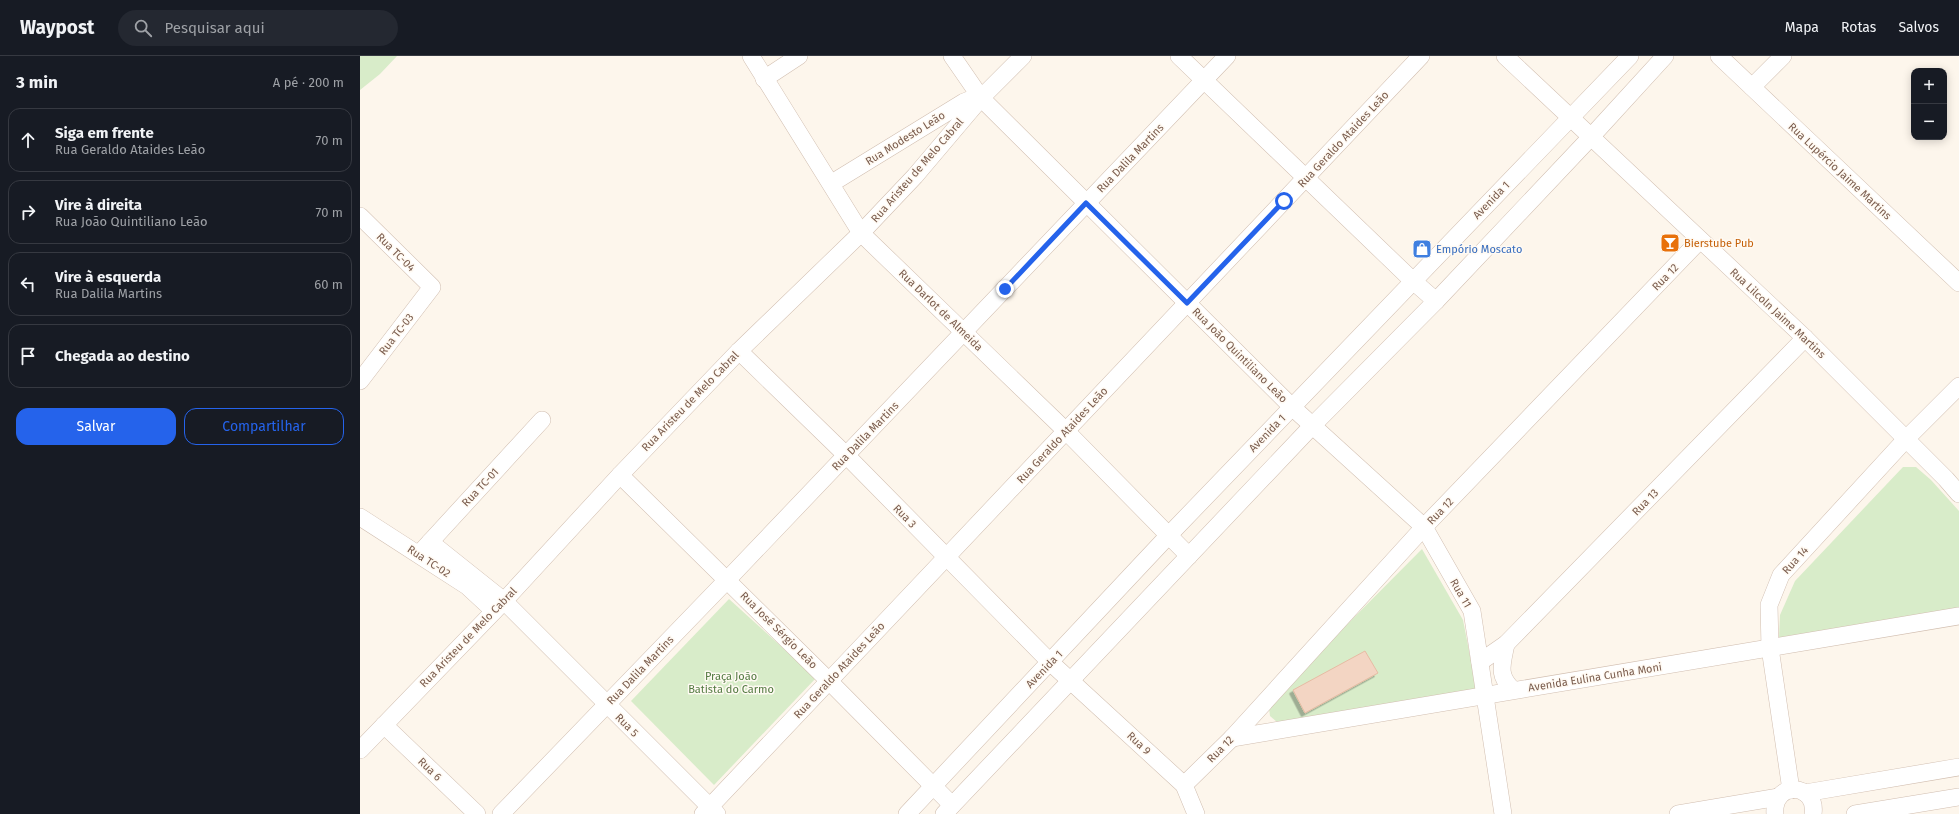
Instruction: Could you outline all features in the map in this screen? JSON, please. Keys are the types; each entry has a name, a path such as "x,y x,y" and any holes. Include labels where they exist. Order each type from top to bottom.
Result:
{"street":[{"name":"Rua Darlot de Almeida","path":"751,56 764,79 832,183 861,233 1066,431 1189,556"},
{"path":"764,79 798,56"},
{"name":"Rua João Quintiliano Leão","path":"952,56 980,97 1292,407 1313,425"},
{"name":"Rua Aristeu de Melo Cabral","path":"360,750 499,606 620,475 739,351 861,233 915,176 980,97 1023,56"},
{"path":"1179,56 1413,281 1436,301"},
{"name":"Rua Dalila Martins","path":"500,814 727,580 1227,56"},
{"name":"Rua Geraldo Ataides Leão","path":"710,812 829,681 1421,56"},
{"path":"1505,56 1570,119"},
{"name":"Avenida 1","path":"907,814 1168,536 1630,56"},
{"path":"948,810 1313,425 1436,301 1590,138 1665,56"},
{"path":"1752,87 1783,56"},
{"name":"Rua Lupércio Jaime Martins","path":"1720,57 1959,283"},
{"name":"Rua Modesto Leão","path":"832,183 964,102 980,97"},
{"name":"Rua Lilcoln Jaime Martins","path":"1570,119 1805,338 1959,494"},
{"name":"Rua TC-04","path":"360,216 432,287"},
{"name":"Rua 12","path":"1184,785 1232,738 1424,528 1700,240"},
{"name":"Rua TC-03","path":"360,381 432,287"},
{"name":"Rua 13","path":"1480,662 1506,644 1805,338"},
{"name":"Rua 3","path":"739,351 846,455 1050,662 1072,680"},
{"name":"Rua 14","path":"1792,793 1770,648 1769,604 1781,575 1906,439 1959,386"},
{"name":"Rua TC-01","path":"425,548 542,420"},
{"name":"Rua 11","path":"1313,425 1424,528 1472,611 1503,814"},
{"name":"Rua José Sérgio Leão","path":"620,475 933,786 948,810"},
{"name":"Rua TC-02","path":"360,517 425,548 467,586 499,606"},
{"name":"Rua 5","path":"499,606 606,705 710,812"},
{"name":"Avenida Eulina Cunha Moni","path":"1232,738 1959,616"},
{"path":"1506,644 1502,664 1502,678 1513,690"},
{"name":"Rua 9","path":"1072,680 1184,785 1196,814"},
{"name":"Rua 6","path":"384,725 477,814"},
{"path":"1678,814 1792,793 1959,767"},
{"path":"1775,814 1775,806 1792,793"},
{"path":"1792,793 1812,800 1814,806 1813,814"},
{"path":"1855,814 1938,807 1959,797"}],"green space":[{"path":"360,56 397,56 380,74 360,90"},
{"path":"1903,467 1916,467 1931,480 1959,511 1959,610 1779,638 1780,615 1795,581"},
{"path":"1422,549 1463,620 1477,691 1277,722 1270,716 1269,708 1272,700"},
{"name":"Praça João Batista do Carmo","path":"729,599 816,678 714,785 631,701"}],"building":[{"path":"1365,651 1378,673 1305,713 1293,690"}],"place":[{"name":"Bierstube Pub","path":"1670,243"},
{"name":"Empório Moscato","path":"1422,249"}],"route":[{"path":"1005,289 1086,203 1187,303 1284,201"}]}
